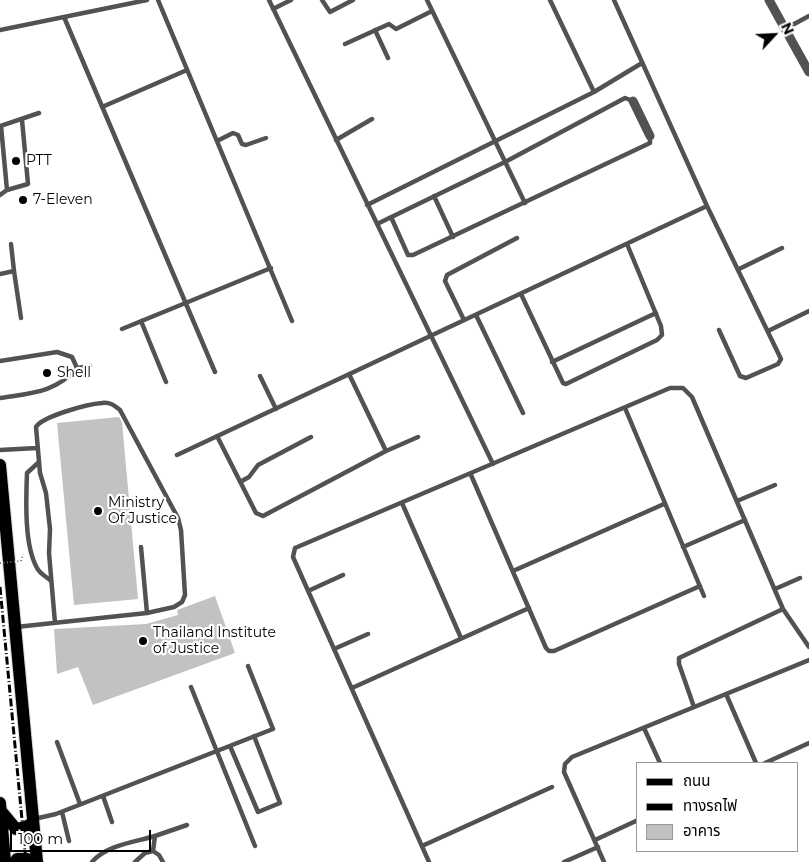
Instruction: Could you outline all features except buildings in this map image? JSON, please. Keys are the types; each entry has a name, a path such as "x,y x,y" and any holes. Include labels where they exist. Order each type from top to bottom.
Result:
{"main road":[{"path":"0,464 36,862"},
{"path":"0,807 16,829 25,827 33,821"},
{"path":"0,807 5,862"},
{"path":"15,862 17,859 26,859 31,862"}],"street":[{"path":"769,0 809,72"},
{"path":"634,101 650,136"}],"lane":[{"path":"0,30 147,0"},
{"path":"158,0 292,320"},
{"path":"268,0 377,224 429,337 492,464"},
{"path":"273,9 291,0"},
{"path":"322,0 330,12 353,0"},
{"path":"427,0 525,203"},
{"path":"550,0 594,92"},
{"path":"614,0 707,206 781,359 778,364 746,378 740,376 719,330"},
{"path":"345,44 389,24 396,29 432,11"},
{"path":"785,29 809,16"},
{"path":"64,17 215,372"},
{"path":"375,30 388,58"},
{"path":"367,205 594,92 642,63"},
{"path":"102,107 187,70"},
{"path":"377,224 505,162 625,98 634,101"},
{"path":"7,190 1,126 38,113"},
{"path":"336,140 372,119"},
{"path":"0,196 7,190 28,184 22,120"},
{"path":"217,141 233,134 238,135 242,144 246,145 266,138"},
{"path":"391,217 408,255 413,256 650,143 650,136"},
{"path":"434,196 453,237"},
{"path":"177,456 707,206"},
{"path":"464,320 445,282 447,276 516,238"},
{"path":"12,244 21,318"},
{"path":"521,294 562,383 566,384 657,340 662,335 656,314 627,244"},
{"path":"739,269 782,248"},
{"path":"122,329 271,268"},
{"path":"0,274 14,272"},
{"path":"768,331 808,311"},
{"path":"552,362 656,314"},
{"path":"476,315 523,414"},
{"path":"141,321 166,382"},
{"path":"0,361 58,352 72,357 77,368"},
{"path":"0,398 56,386 65,381 77,368 90,366"},
{"path":"350,374 386,451"},
{"path":"260,376 276,409"},
{"path":"428,862 293,557 295,548 670,388 683,388 692,397 783,609 809,647"},
{"path":"14,628 147,613 182,602 185,595 182,530 178,518 120,410 112,404 102,403 45,418 36,427 37,448 46,492 50,529 49,553 55,623"},
{"path":"625,408 704,596"},
{"path":"217,436 256,513 263,516 386,451 418,437"},
{"path":"240,482 249,477 258,465 311,437"},
{"path":"0,450 37,448"},
{"path":"39,462 27,473 26,499 31,556 38,571 52,581"},
{"path":"471,474 546,648 554,651 700,586"},
{"path":"737,501 775,485"},
{"path":"402,503 461,638"},
{"path":"513,571 664,504"},
{"path":"683,547 746,520"},
{"path":"141,547 147,613"},
{"path":"308,590 342,575"},
{"path":"775,589 800,578"},
{"path":"352,688 529,608"},
{"path":"694,707 679,664 679,658 783,609"},
{"path":"334,649 368,634"},
{"path":"604,862 564,772 565,764 572,757 809,660"},
{"path":"33,821 62,812 273,729 248,666"},
{"path":"191,687 255,846"},
{"path":"726,694 756,762"},
{"path":"644,728 660,762"},
{"path":"230,746 258,812 280,803 254,736"},
{"path":"57,742 80,804"},
{"path":"767,762 809,743"},
{"path":"422,846 552,787"},
{"path":"103,796 112,822"},
{"path":"62,812 69,841"},
{"path":"595,840 636,821"},
{"path":"92,862 98,855 110,849 187,825"},
{"path":"153,851 155,836"},
{"path":"564,862 598,847"},
{"path":"135,862 140,856 153,851"},
{"path":"153,851 159,855 163,862"}],"path":[{"path":"0,563 21,561 23,554"}],"railway":[{"path":"0,587 26,862"}],"place":[{"name":"PTT","path":"16,161"},
{"name":"7-Eleven","path":"23,200"},
{"name":"Shell","path":"47,373"},
{"name":"Ministry Of Justice","path":"98,511"},
{"name":"Thailand Institute of Justice","path":"143,641"}]}
